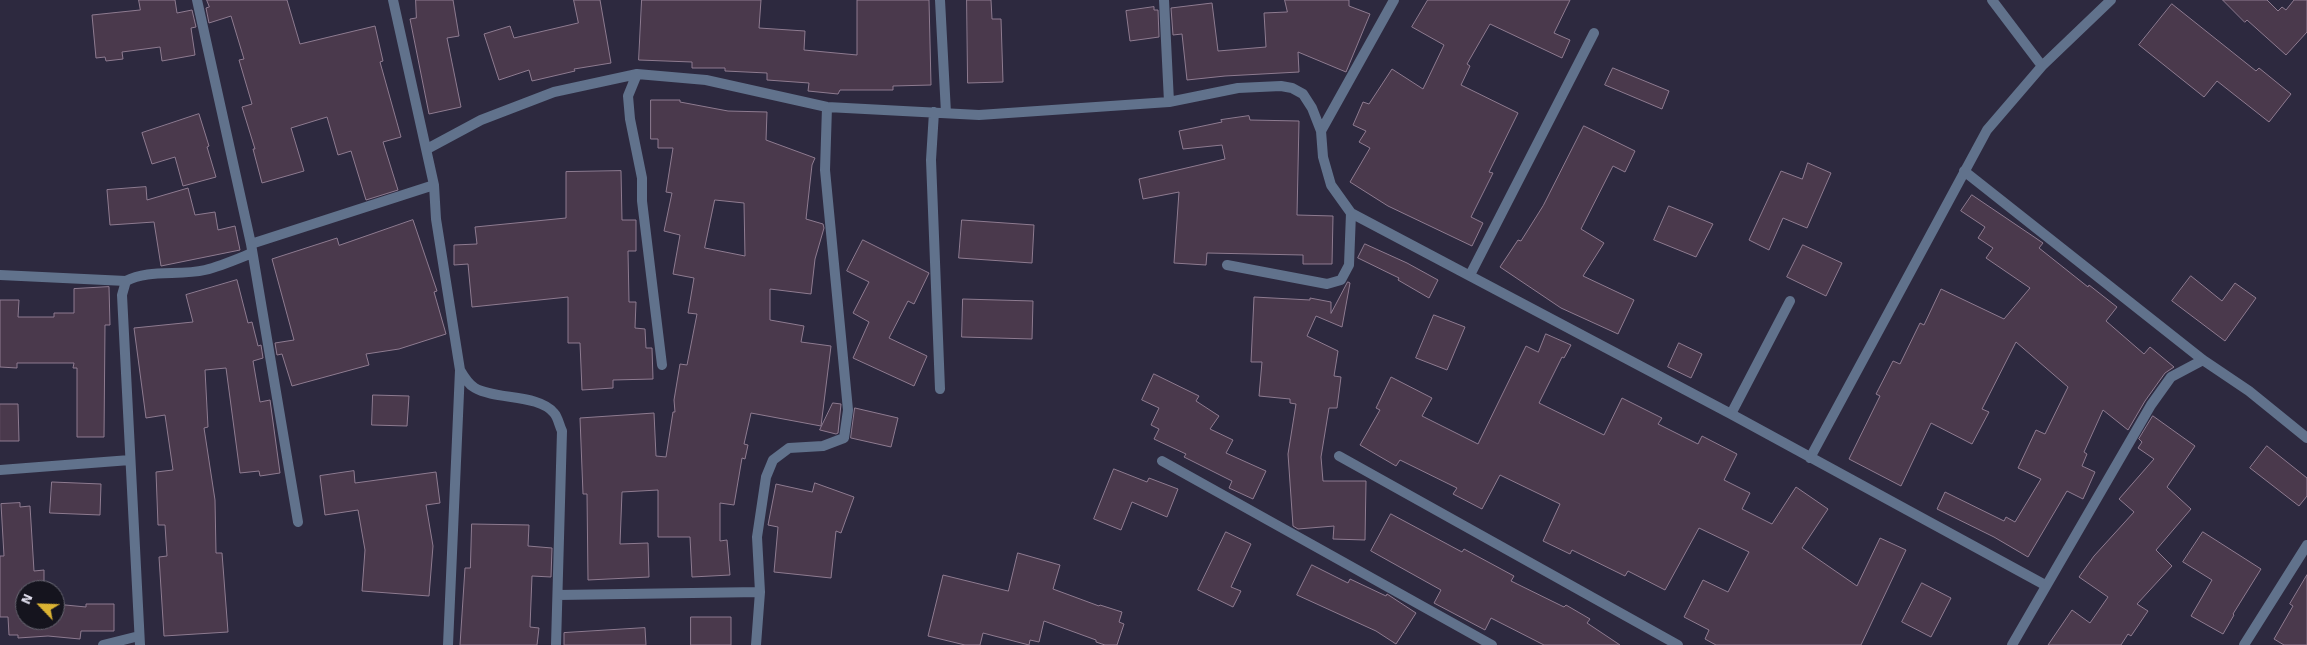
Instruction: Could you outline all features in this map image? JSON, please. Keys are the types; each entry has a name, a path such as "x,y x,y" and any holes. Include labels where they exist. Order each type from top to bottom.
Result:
{"street":[{"path":"197,0 251,248 298,522"},
{"path":"393,0 434,185 436,219 460,370 448,645"},
{"path":"940,0 946,112"},
{"path":"1164,0 1169,102"},
{"path":"1321,131 1394,0"},
{"path":"1992,0 2042,66"},
{"path":"1810,458 1987,130 2042,66 2111,0"},
{"path":"1470,275 1594,33"},
{"path":"427,149 481,120 554,92 637,74 706,80 827,107 979,115 1169,102 1238,88 1280,86 1292,88 1303,94 1312,108 1321,131 1323,157 1331,184 1351,212 1731,414 2045,585"},
{"path":"637,74 628,96 630,119 642,178 642,201 662,365"},
{"path":"756,645 760,592 757,537 766,477 773,460 789,448 823,446 844,438 848,410 825,170 827,107"},
{"path":"934,112 931,160 940,389"},
{"path":"1964,171 2204,360 2249,392 2307,438"},
{"path":"0,275 126,281 136,276 182,274 206,270 251,248 434,185"},
{"path":"1227,265 1327,284 1341,280 1348,265 1351,212"},
{"path":"103,645 139,640 122,295 126,281"},
{"path":"1731,414 1790,301"},
{"path":"2012,645 2045,585 2151,405 2171,377 2204,360"},
{"path":"460,370 466,380 475,388 540,403 554,412 562,431 556,645"},
{"path":"1339,456 1678,645"},
{"path":"0,470 130,460"},
{"path":"1162,461 1492,645"},
{"path":"2244,645 2307,545"},
{"path":"558,595 760,592"}],"building":[{"path":"139,0 175,0 177,13 192,10 196,27 191,28 195,55 162,61 160,47 122,52 123,59 106,61 105,57 96,58 92,15 140,10"},
{"path":"207,0 287,0 300,44 375,26 383,61 380,62 401,137 383,142 398,190 366,200 351,151 338,155 327,117 291,128 304,171 262,183 253,149 255,149 242,107 252,104 239,60 244,59 231,16 209,23 206,8 209,7"},
{"path":"416,0 453,0 459,36 447,38 461,107 429,114 410,19 416,18"},
{"path":"574,0 600,0 611,63 574,69 575,71 532,81 529,70 499,80 484,34 510,26 514,38 578,23"},
{"path":"642,0 761,0 759,28 805,31 804,50 857,55 857,0 929,0 931,85 893,86 893,90 840,90 838,94 808,91 809,83 767,80 767,73 725,71 725,68 692,68 692,62 639,60"},
{"path":"967,0 991,0 992,19 1001,19 1003,82 968,83"},
{"path":"1285,0 1349,0 1349,6 1370,14 1346,72 1298,52 1299,72 1187,80 1182,34 1173,35 1171,8 1212,3 1218,51 1266,47 1264,13 1287,12"},
{"path":"1428,0 1570,0 1554,33 1570,40 1562,58 1490,24 1467,64 1470,66 1461,85 1518,113 1489,172 1493,173 1471,217 1483,223 1472,246 1388,206 1350,182 1370,148 1359,142 1366,131 1353,125 1363,102 1369,104 1392,69 1423,89 1444,45 1412,27"},
{"path":"2223,0 2267,0 2278,11 2282,7 2286,10 2294,0 2307,0 2307,32 2286,55 2247,20 2245,22"},
{"path":"2172,4 2256,71 2259,68 2291,94 2269,122 2217,81 2204,97 2139,45"},
{"path":"1154,7 1154,10 1158,10 1159,37 1130,41 1126,11"},
{"path":"1613,68 1669,91 1662,109 1605,85"},
{"path":"651,100 680,100 680,102 728,111 767,112 766,140 815,158 812,165 806,219 823,224 824,228 815,259 811,294 770,289 770,320 804,326 801,342 831,346 821,426 751,413 744,444 748,445 745,459 742,458 734,505 720,503 720,541 727,540 730,575 692,577 690,537 658,537 658,490 622,492 620,544 648,543 649,577 588,580 587,494 583,494 580,418 654,413 656,456 666,457 673,412 675,412 674,400 680,364 687,365 697,314 688,313 694,278 673,274 680,235 664,231 672,193 666,192 673,148 658,148 658,139 651,139","holes":["715,200 744,203 745,256 705,248"]},
{"path":"199,114 216,177 183,186 175,157 152,164 142,133"},
{"path":"1249,116 1250,120 1299,121 1297,215 1333,216 1332,264 1303,264 1303,255 1207,253 1206,265 1174,263 1179,192 1143,199 1139,179 1225,159 1222,145 1183,149 1179,131 1222,122 1221,120"},
{"path":"1584,126 1635,151 1625,172 1613,166 1581,229 1604,243 1583,276 1634,300 1618,334 1561,308 1500,267 1518,240 1521,241 1543,206"},
{"path":"1808,163 1831,173 1807,228 1783,218 1769,250 1749,240 1781,171 1802,179"},
{"path":"621,171 622,220 636,220 636,251 628,251 629,302 636,302 635,328 645,329 646,348 652,348 653,379 613,380 613,388 582,390 580,343 568,343 568,297 472,307 468,264 454,265 454,245 477,244 475,227 566,218 566,172"},
{"path":"146,187 147,200 188,188 195,215 215,212 218,230 235,226 240,250 161,266 154,222 110,225 107,190"},
{"path":"1972,195 2043,243 2039,248 2088,287 2089,285 2117,307 2106,321 2144,354 2150,347 2174,367 2165,373 2145,401 2128,430 2103,410 2084,452 2087,454 2082,466 2095,472 2083,499 2067,491 2028,557 1994,537 1937,509 1945,492 2004,521 2006,517 2015,522 2041,479 2018,468 2036,430 2045,434 2068,387 2016,342 1982,409 1989,412 1972,444 1931,423 1901,486 1849,459 1880,396 1876,394 1893,361 1900,364 1920,323 1924,325 1941,289 2004,319 2030,288 1986,258 1993,248 1978,238 1985,227 1961,211"},
{"path":"1669,206 1713,224 1696,257 1654,240"},
{"path":"413,220 437,291 434,292 446,334 399,349 366,354 369,365 292,386 282,354 277,355 275,343 294,340 272,259 337,238 339,245"},
{"path":"962,220 1034,225 1032,263 959,258"},
{"path":"863,240 929,273 914,304 908,301 889,338 927,356 914,386 853,358 869,322 853,313 869,282 847,271"},
{"path":"1365,244 1407,263 1438,280 1429,298 1398,280 1399,278 1358,258"},
{"path":"1803,245 1842,263 1826,296 1787,277"},
{"path":"2191,276 2222,301 2235,283 2256,298 2225,341 2172,301"},
{"path":"237,280 248,323 252,322 258,346 261,345 263,358 253,361 260,402 270,400 280,473 260,476 259,471 240,473 226,368 205,370 208,427 204,428 215,500 216,553 222,553 228,632 164,636 159,557 167,556 165,525 158,525 156,472 173,470 165,415 146,418 134,328 193,322 186,295"},
{"path":"1348,282 1350,283 1342,327 1316,316 1307,336 1338,351 1334,376 1341,377 1337,408 1329,408 1321,457 1323,481 1366,481 1365,540 1333,539 1334,526 1298,529 1293,526 1288,454 1296,404 1290,403 1290,399 1259,396 1262,362 1251,362 1254,297 1310,300 1310,298 1331,302 1331,313"},
{"path":"109,287 110,325 105,325 104,437 77,437 77,368 73,368 74,363 17,363 17,368 0,367 0,300 19,300 18,317 54,317 54,313 74,313 74,289"},
{"path":"963,299 1033,301 1032,339 962,337"},
{"path":"1434,315 1465,327 1447,370 1416,358"},
{"path":"1546,334 1571,345 1564,358 1562,357 1539,403 1604,435 1622,398 1662,418 1658,424 1698,444 1702,436 1737,454 1724,480 1750,493 1742,509 1772,524 1796,487 1828,509 1802,548 1857,586 1880,538 1906,550 1861,645 1716,645 1705,639 1709,630 1684,617 1703,580 1728,592 1749,552 1699,528 1665,590 1628,571 1625,576 1572,550 1570,554 1543,541 1560,504 1500,475 1482,509 1453,494 1457,488 1400,460 1396,466 1360,445 1380,410 1376,408 1391,377 1432,398 1422,416 1478,444 1526,346 1538,352"},
{"path":"1679,343 1702,354 1691,378 1668,367"},
{"path":"1154,374 1199,396 1196,401 1219,416 1210,429 1233,440 1226,453 1266,471 1253,499 1229,488 1232,481 1184,457 1186,454 1154,439 1159,429 1151,425 1159,408 1142,400"},
{"path":"373,395 409,396 407,426 372,425"},
{"path":"833,403 841,404 838,433 836,434 820,430"},
{"path":"0,404 18,404 19,441 0,441"},
{"path":"855,408 898,418 891,447 851,438"},
{"path":"2153,416 2195,446 2167,487 2191,509 2156,550 2172,566 2137,604 2148,611 2131,636 2128,634 2121,645 2048,645 2072,610 2090,623 2108,597 2079,577 2094,556 2134,512 2119,499 2154,459 2138,448 2142,442 2139,439"},
{"path":"2267,446 2307,478 2307,496 2299,506 2250,468"},
{"path":"1114,469 1147,482 1149,478 1178,489 1167,517 1132,502 1121,530 1094,519"},
{"path":"354,471 355,483 436,472 440,503 426,505 433,546 429,596 362,591 365,550 358,510 325,515 320,476"},
{"path":"52,482 101,484 100,515 50,513"},
{"path":"815,483 854,497 841,533 836,531 831,578 774,572 778,527 768,525 776,484 812,492"},
{"path":"20,503 20,507 30,506 34,571 44,570 44,580 15,580 15,630 65,630 65,605 86,607 86,604 114,604 114,631 81,631 80,639 48,636 18,638 18,635 9,635 8,617 0,617 0,556 4,556 1,504"},
{"path":"1391,514 1462,552 1464,549 1514,576 1511,581 1564,607 1566,605 1590,619 1587,623 1620,645 1544,645 1491,618 1485,630 1434,603 1441,590 1371,551"},
{"path":"472,524 529,525 528,546 552,548 551,577 532,576 530,627 539,628 537,645 460,645 465,568 470,568"},
{"path":"1226,532 1251,544 1231,587 1241,591 1233,607 1198,590"},
{"path":"2203,532 2261,569 2223,634 2191,616 2212,580 2183,562"},
{"path":"1018,553 1060,565 1053,589 1099,606 1122,612 1119,622 1124,624 1117,645 1105,645 1044,621 1039,642 1030,640 1029,645 983,633 980,645 965,645 928,636 943,575 1008,591"},
{"path":"1312,565 1348,583 1350,579 1386,596 1387,594 1416,613 1396,644 1376,631 1297,595"},
{"path":"2307,575 2307,645 2284,645 2274,639 2293,606 2290,604"},
{"path":"1922,583 1951,598 1931,637 1902,622"},
{"path":"691,617 731,617 731,645 691,645"},
{"path":"645,628 646,645 564,645 564,633"}]}
